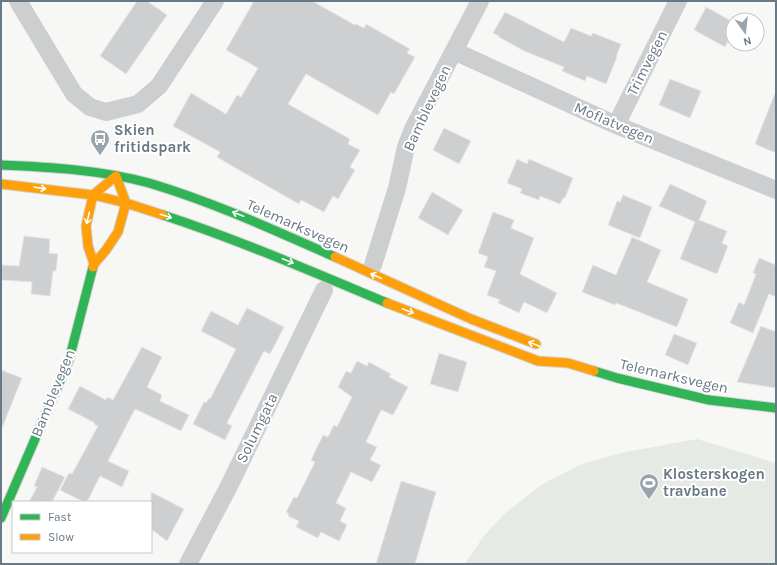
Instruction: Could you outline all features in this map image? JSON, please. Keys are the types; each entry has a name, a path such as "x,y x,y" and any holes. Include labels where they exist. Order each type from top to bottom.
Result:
{"main road":[{"name":"Telemarksvegen","path":"1,165 33,166 88,171 147,183 190,196 248,218 471,319 542,347"},
{"path":"94,264 88,246 86,226 93,195 116,176 126,203"},
{"name":"Telemarksvegen","path":"1,184 93,195 126,203 208,230 261,250 476,338 538,361 568,363 617,378 709,400 776,408"},
{"name":"Bamblevegen","path":"1,518 69,360 94,264 118,232 126,203"},
{"name":"Telemarksvegen","path":"555,355 568,363"}],"street":[{"path":"18,1 74,94 90,107 106,112 138,104 160,86 215,1"},
{"name":"Bamblevegen","path":"373,265 397,188 406,147 413,129 480,1"},
{"name":"Trimvegen","path":"616,125 678,1"},
{"name":"Moflatvegen","path":"454,52 616,125 776,190"},
{"name":"Solumgata","path":"188,564 229,486 324,290"}],"shaded area":[{"name":"Klosterskogen travbane","path":"697,439 776,463 776,564 465,564 483,537 504,514 541,485 580,465 602,458"}],"building":[{"path":"137,1 147,1 167,15 126,74 100,56"},
{"path":"254,1 312,1 355,25 356,24 364,28 366,24 410,49 407,53 415,57 394,94 391,92 378,115 306,74 288,104 350,139 348,144 360,150 350,167 355,170 338,199 333,196 324,212 301,200 299,204 239,170 217,157 220,152 173,126 191,93 226,114 237,95 241,97 258,68 226,50"},
{"path":"706,7 725,18 725,47 694,30"},
{"path":"505,12 564,42 571,28 591,36 593,33 621,44 606,84 587,76 585,81 562,71 564,67 524,51 493,33"},
{"path":"670,79 701,91 690,118 659,105"},
{"path":"775,93 776,94 776,153 755,144"},
{"path":"444,128 471,141 459,164 433,150"},
{"path":"517,159 527,164 529,159 573,178 565,198 563,198 560,204 540,196 539,200 520,193 522,189 507,183"},
{"path":"670,184 707,201 699,220 727,231 722,243 728,246 717,274 680,259 695,222 659,206"},
{"path":"432,192 463,210 448,235 418,218"},
{"path":"623,195 652,207 640,238 608,225 617,201 620,202"},
{"path":"493,212 514,220 511,228 534,238 520,274 557,293 547,313 524,302 519,313 498,303 500,300 487,295 496,271 484,267 488,257 478,253"},
{"path":"24,236 50,239 49,253 58,254 56,271 53,271 50,296 31,294 32,282 1,280 1,265 19,266"},
{"path":"632,237 661,250 647,282 688,299 677,327 616,303 615,305 582,292 593,265 616,275"},
{"path":"759,258 776,265 776,297 769,294 753,333 730,323 739,302 744,305 756,274 753,273"},
{"path":"247,308 284,327 270,354 264,351 227,423 232,426 225,440 193,424 204,402 206,403 209,398 210,399 236,349 201,331 211,311 238,325"},
{"path":"761,326 776,332 776,388 737,382"},
{"path":"674,334 697,343 688,365 665,355"},
{"path":"142,347 162,357 147,387 162,395 160,401 189,415 181,431 135,409 108,461 129,471 122,487 100,476 88,501 82,501 60,490 69,473 72,474 98,426 68,409 80,386 106,400 107,397 113,400"},
{"path":"439,353 467,362 458,392 430,384"},
{"path":"357,361 367,366 369,362 391,374 389,377 408,387 393,415 381,410 366,442 377,447 370,460 381,465 372,482 351,472 336,503 346,508 340,521 347,525 339,541 321,532 318,538 296,527 299,521 288,516 289,514 286,512 294,497 297,498 315,462 311,460 323,435 328,437 334,425 337,427 352,397 338,387 346,371 351,373"},
{"path":"1,370 22,378 2,428 1,428"},
{"path":"42,467 65,477 53,501 30,501 37,487 34,486"},
{"path":"401,481 436,492 415,564 376,564"},
{"path":"151,492 184,509 167,541 152,530"}],"traffic: fast":[{"path":"1,165 57,168 94,172 149,183 220,208 335,257"},
{"path":"163,215 248,246 387,303"},
{"path":"1,518 69,360 93,267"},
{"path":"594,371 709,400 776,408"}],"traffic: slow":[{"path":"93,267 118,232 126,203 116,176 93,195 86,226 88,246 94,264"},
{"path":"1,184 93,195 126,203 163,215"},
{"path":"335,257 471,319 536,344"},
{"path":"387,303 538,361 568,363 594,371"}],"place":[{"name":"Skien fritidspark","path":"100,156"},
{"name":"Klosterskogen travbane","path":"649,500"}]}
